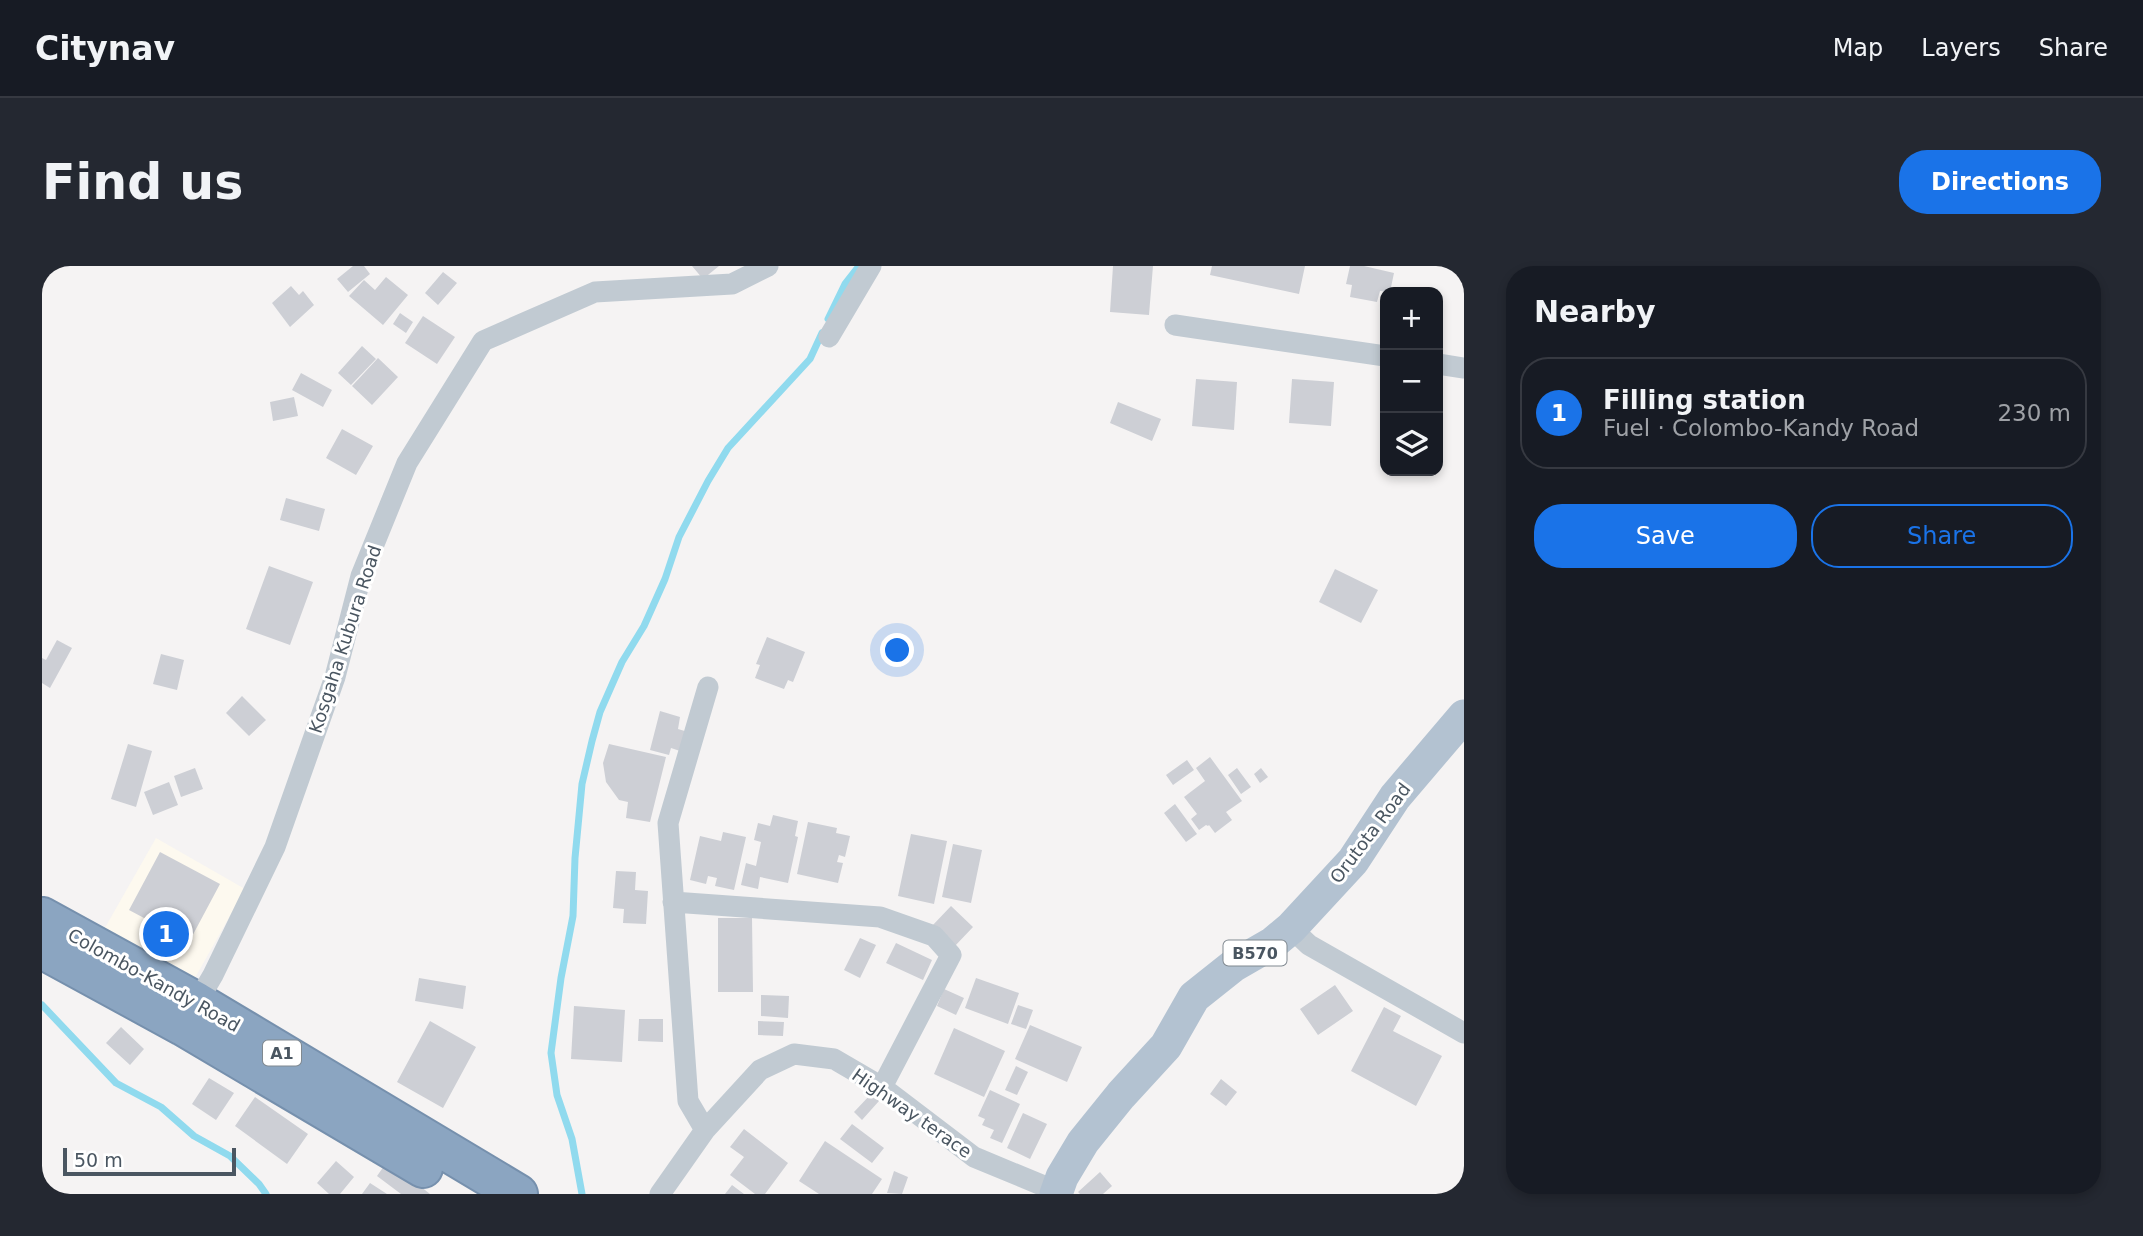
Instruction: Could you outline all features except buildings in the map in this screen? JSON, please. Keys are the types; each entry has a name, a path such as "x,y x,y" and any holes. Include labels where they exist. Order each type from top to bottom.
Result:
{"highway":[{"name":"Colombo-Kandy Road","path":"42,917 467,1194"},
{"name":"Colombo-Kandy Road","path":"42,949 190,1014 518,1194"}],"main road":[{"name":"Orutota Road","path":"1056,1193 1062,1177 1083,1142 1166,1046 1194,997 1233,966 1273,943 1291,928 1353,861 1395,797 1464,716"}],"street":[{"path":"829,337 871,266"},
{"name":"Kosgaha Kubura Road","path":"190,1014 219,963 275,847 335,677 362,576 407,463 483,341 595,292 732,284 765,267"},
{"path":"1175,325 1380,355"},
{"path":"1443,365 1464,368"},
{"path":"705,1130 688,1101 668,823 709,687"},
{"path":"673,902 880,917 934,936 951,955 882,1087"},
{"path":"1291,928 1309,945 1464,1033"},
{"name":"Highway terace","path":"660,1194 705,1130 760,1070 794,1054 834,1059 882,1087 974,1157 1056,1193"}],"shaded area":[{"path":"156,838 245,889 191,985 102,933"}],"waterway":[{"path":"828,319 845,284 859,266"},
{"path":"582,1194 572,1139 557,1095 551,1053 573,916 582,784 600,712 622,662 644,626 665,579 679,537 708,481 728,448 810,359 822,333"},
{"path":"42,1005 116,1083 161,1107 194,1136 230,1156 266,1194"}],"place":[{"name":"Filling station","path":"166,934"}]}
